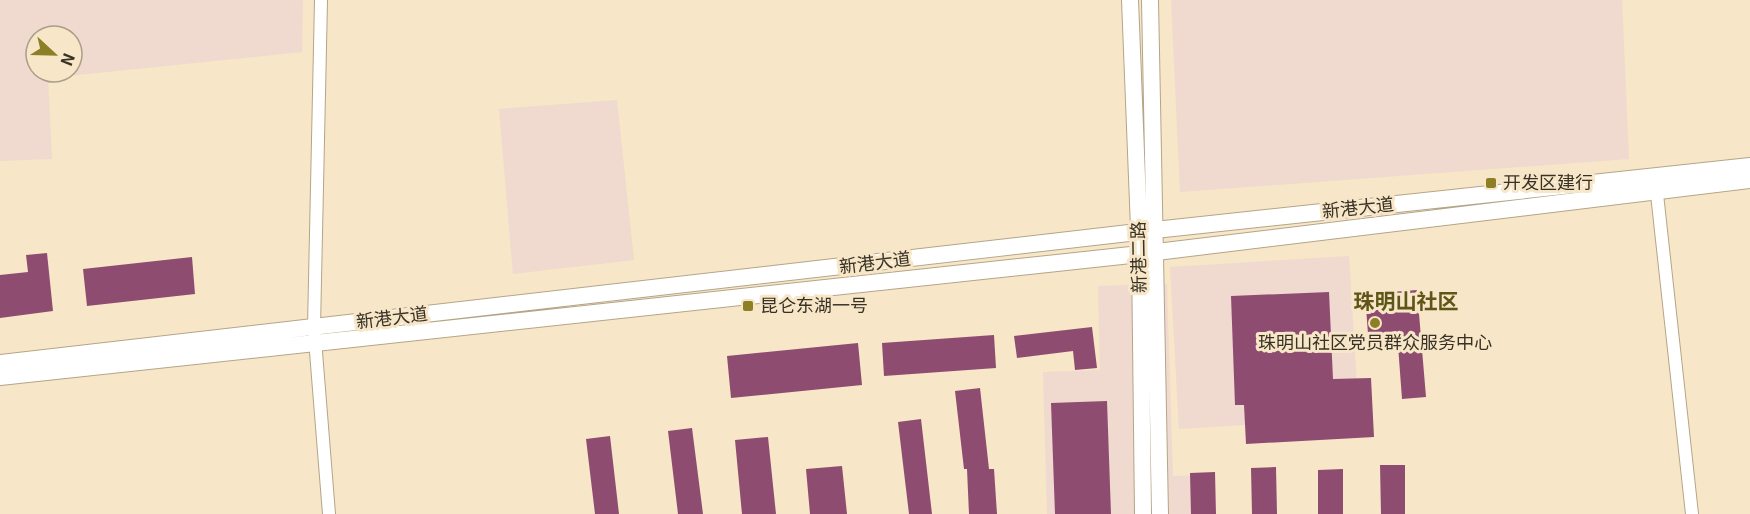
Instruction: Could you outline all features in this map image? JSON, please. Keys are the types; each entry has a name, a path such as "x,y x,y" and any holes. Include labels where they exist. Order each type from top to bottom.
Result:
{"main road":[{"name":"新港二路","path":"1130,0 1147,232 1160,514"},
{"name":"新港二路","path":"1147,232 1149,0"},
{"name":"新港大道","path":"0,377 316,345 1148,253 1655,182 1750,166"},
{"name":"新港大道","path":"0,363 1147,232 1655,182 1750,180"},
{"name":"新港二路","path":"1143,514 1148,253"}],"street":[{"path":"321,0 314,327 329,514"},
{"path":"1655,182 1692,514"}],"shaded area":[{"path":"0,0 303,0 302,52 84,74 84,24 24,24 24,84 48,84 52,159 0,161"},
{"path":"1171,0 1622,0 1629,159 1180,192"},
{"path":"617,100 634,260 513,274 499,109"},
{"path":"1349,256 1359,418 1179,429 1170,267"},
{"path":"1167,284 1173,476 1212,475 1213,514 1047,514 1043,372 1100,370 1098,286"}],"building":[{"path":"47,253 53,311 0,318 0,275 28,272 26,255"},
{"path":"192,257 195,294 87,306 83,269"},
{"path":"1417,290 1426,397 1402,399 1397,332 1368,334 1365,294"},
{"path":"1329,292 1333,379 1371,378 1374,437 1246,444 1244,405 1235,405 1231,296"},
{"path":"1092,327 1097,368 1075,370 1073,351 1017,358 1014,336"},
{"path":"994,335 996,368 884,376 882,343"},
{"path":"858,343 862,385 731,398 727,356"},
{"path":"980,388 989,469 994,469 997,514 969,514 967,469 964,469 955,391"},
{"path":"1107,401 1111,514 1055,514 1051,403"},
{"path":"921,419 932,514 909,514 898,422"},
{"path":"692,428 703,514 678,514 668,431"},
{"path":"610,436 619,514 595,514 586,439"},
{"path":"768,437 776,514 742,514 735,440"},
{"path":"1380,465 1405,465 1405,514 1381,514"},
{"path":"842,466 847,514 810,514 806,469"},
{"path":"1276,467 1277,514 1252,514 1251,468"},
{"path":"1343,469 1343,514 1318,514 1318,470"},
{"path":"1215,472 1216,514 1191,514 1190,473"}],"place":[{"name":"开发区建行","path":"1491,183"},
{"name":"昆仑东湖一号","path":"748,306"},
{"name":"珠明山社区党员群众服务中心","path":"1375,323"}],"district":[{"name":"珠明山社区","path":"1406,302"}]}
